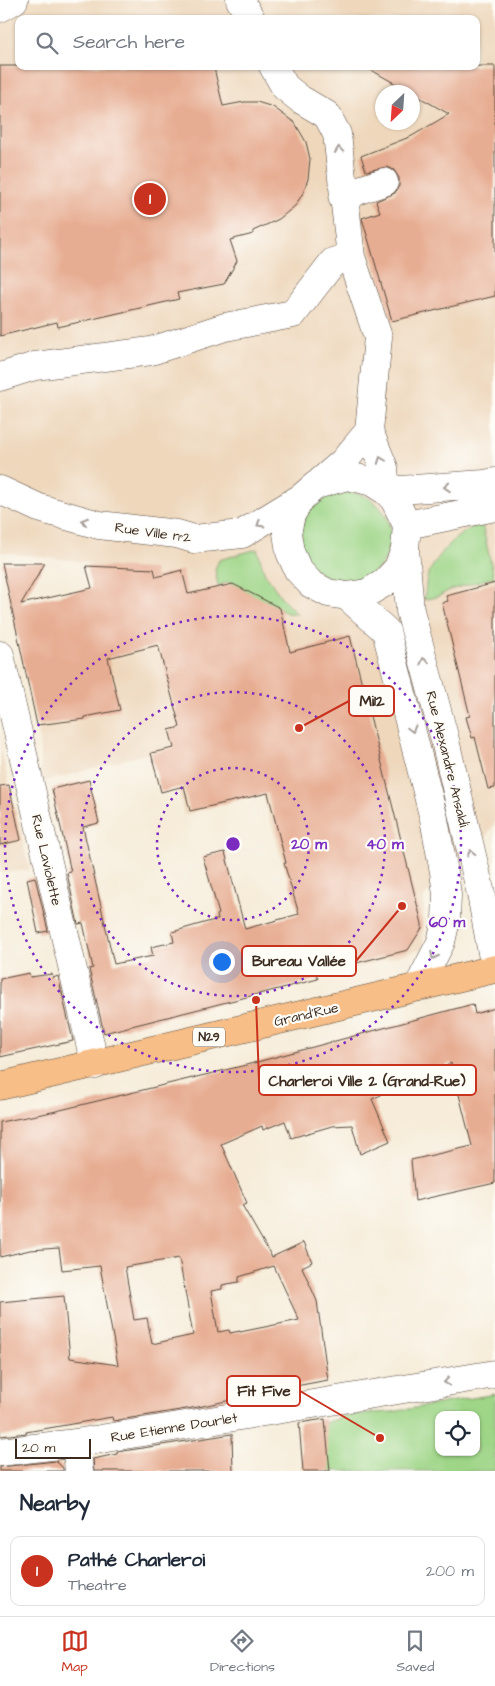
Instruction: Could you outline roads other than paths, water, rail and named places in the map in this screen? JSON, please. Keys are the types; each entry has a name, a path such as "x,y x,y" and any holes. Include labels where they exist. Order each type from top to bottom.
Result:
{"main road":[{"name":"Grand'Rue","path":"0,1086 495,969"}],"street":[{"path":"0,8 14,0"},
{"path":"240,0 249,15"},
{"path":"275,70 285,86 300,99 327,115 337,134 350,257 378,337 369,430 384,468 386,492 495,482"},
{"path":"344,199 359,190 384,182"},
{"path":"0,377 35,366 151,351 225,327 294,314 333,262 350,257"},
{"path":"369,430 343,462 309,492 291,515 288,533 290,552 298,570 311,584 328,593 347,596 367,592 384,583 398,568 406,537 495,507"},
{"name":"Rue Ville n°2","path":"0,490 39,508 99,525 177,534 194,539 242,534 309,492 347,476 372,482 394,499 406,537"},
{"name":"Rue Alexandre Ansaldi","path":"406,537 410,611 444,736 481,894 495,969"},
{"name":"Rue Alexandre Ansaldi","path":"347,596 386,631 434,819 447,895 446,920 441,942 418,987"},
{"name":"Rue Laviolette","path":"0,655 95,1065"},
{"path":"447,895 453,905 466,908 474,906 481,894"},
{"name":"Rue Etienne Dourlet","path":"0,1452 76,1443 495,1374"},
{"path":"76,1443 79,1471"}],"place":[{"name":"Pathé Charleroi","path":"150,199"},
{"name":"Mi12","path":"299,728"},
{"name":"Bureau Vallée","path":"402,906"},
{"name":"Charleroi Ville 2 (Grand-Rue)","path":"256,1000"},
{"name":"Fit Five","path":"380,1438"}]}
